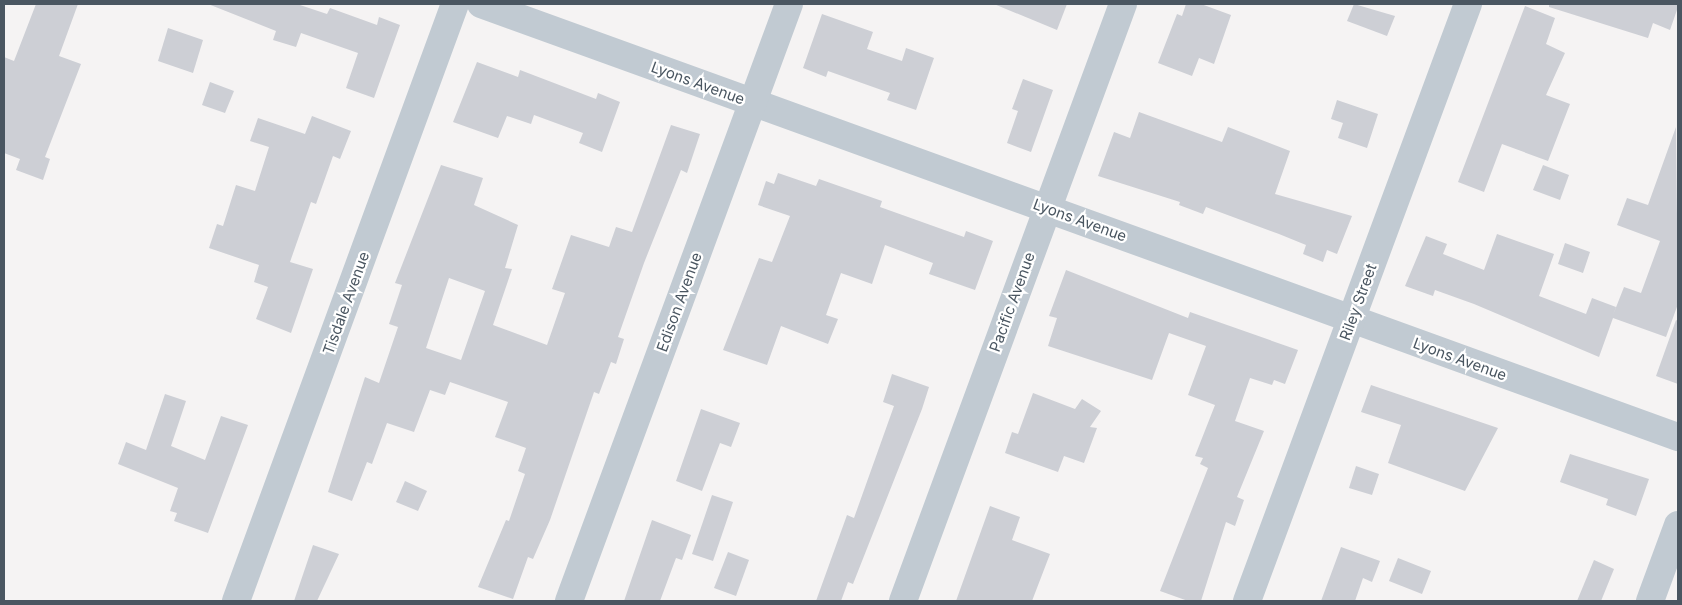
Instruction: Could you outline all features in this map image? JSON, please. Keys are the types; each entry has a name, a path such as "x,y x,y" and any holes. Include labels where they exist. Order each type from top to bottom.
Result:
{"street":[{"name":"Tisdale Avenue","path":"236,601 455,4"},
{"name":"Lyons Avenue","path":"481,4 1678,437"},
{"name":"Edison Avenue","path":"569,601 789,4"},
{"name":"Pacific Avenue","path":"903,601 1046,207 1123,4"},
{"name":"Riley Street","path":"1247,601 1468,4"},
{"path":"1650,601 1678,525"}],"building":[{"path":"36,4 78,4 59,56 81,64 45,157 50,159 43,180 16,170 20,159 4,153 4,57 14,61"},
{"path":"208,4 297,4 327,14 330,8 377,25 379,17 400,25 374,98 346,88 358,53 301,33 296,47 273,40 276,31"},
{"path":"994,4 1067,4 1057,30"},
{"path":"1186,4 1201,4 1231,15 1214,64 1199,58 1192,76 1158,63 1177,14 1182,16"},
{"path":"1354,4 1395,16 1387,36 1347,21"},
{"path":"1549,4 1678,4 1678,7 1670,30 1653,23 1648,38 1549,7"},
{"path":"1525,6 1555,18 1546,44 1565,53 1546,95 1570,104 1548,161 1502,144 1484,192 1458,182"},
{"path":"822,14 873,32 867,49 902,61 906,48 934,58 916,110 887,100 890,93 828,71 826,77 803,68"},
{"path":"168,28 203,40 193,73 158,61"},
{"path":"477,62 518,77 520,70 596,99 598,93 620,102 602,152 579,143 583,133 534,115 531,124 507,116 498,138 453,122"},
{"path":"1023,79 1053,90 1031,152 1007,143 1018,111 1012,109"},
{"path":"210,82 234,91 225,113 202,105"},
{"path":"1337,100 1378,114 1367,148 1338,138 1343,123 1331,119"},
{"path":"1139,112 1222,142 1228,127 1290,151 1275,194 1352,216 1337,254 1327,250 1323,262 1303,254 1306,245 1279,234 1206,207 1203,214 1179,205 1180,202 1098,176 1114,132 1130,138"},
{"path":"312,116 351,131 340,159 333,156 316,204 311,202 290,262 313,269 291,333 256,319 268,287 254,282 259,265 209,248 217,224 223,226 236,185 255,191 269,147 250,141 258,118 305,134"},
{"path":"671,125 700,134 687,173 681,170 644,263 618,337 624,339 616,364 611,362 599,394 594,392 550,520 533,559 528,557 513,599 478,587 506,520 509,521 525,474 518,471 526,448 495,437 508,402 450,382 445,395 430,390 414,432 387,423 372,464 367,462 352,501 328,492 365,377 379,383 398,327 389,324 402,285 395,283 441,165 483,178 474,205 518,225 505,268 512,269 493,325 547,345 565,293 552,289 571,235 609,247 616,227 632,232","holes":["449,278 485,291 461,360 426,348"]},
{"path":"1676,127 1678,304 1666,337 1613,318 1599,357 1474,304 1435,290 1433,296 1405,286 1426,236 1447,244 1443,254 1484,270 1497,234 1554,254 1539,296 1586,314 1592,298 1616,307 1613,315 1624,287 1641,293 1660,241 1617,225 1627,198 1648,205"},
{"path":"1543,165 1569,175 1560,200 1533,190"},
{"path":"778,173 816,186 819,179 882,201 880,207 964,237 966,231 993,241 975,290 929,274 933,263 885,245 872,284 841,273 826,315 838,319 828,344 781,326 767,365 723,350 759,258 772,262 790,216 758,205 766,181 774,184"},
{"path":"1565,243 1590,252 1583,273 1558,264"},
{"path":"1066,270 1188,318 1190,312 1298,350 1285,384 1274,380 1272,385 1250,378 1235,421 1264,431 1237,497 1244,500 1235,526 1226,522 1201,601 1188,601 1160,591 1208,468 1200,464 1203,458 1195,456 1215,405 1188,395 1206,346 1169,333 1152,380 1048,346 1057,318 1049,316"},
{"path":"1676,320 1678,321 1678,384 1656,376"},
{"path":"892,374 929,387 922,409 853,584 848,582 841,601 816,601 847,515 854,518 894,406 883,402"},
{"path":"1371,385 1498,428 1465,491 1388,463 1401,425 1361,412"},
{"path":"1033,393 1075,409 1082,399 1101,411 1090,427 1097,428 1084,463 1064,456 1058,472 1005,453 1012,432 1018,434"},
{"path":"165,394 186,401 171,446 205,460 221,416 248,425 208,533 174,521 177,513 170,511 178,488 118,464 126,442 146,450"},
{"path":"701,409 740,423 731,447 720,443 702,491 676,481"},
{"path":"1570,454 1649,479 1636,516 1606,505 1608,499 1560,482"},
{"path":"1356,466 1379,474 1372,495 1349,488"},
{"path":"405,481 427,491 418,511 396,502"},
{"path":"712,495 733,502 713,561 692,554"},
{"path":"990,506 1020,517 1012,540 1050,554 1032,601 956,601"},
{"path":"652,520 691,535 682,560 676,558 660,601 624,601"},
{"path":"313,545 339,554 317,601 294,601"},
{"path":"1341,547 1380,561 1372,582 1363,578 1355,601 1321,601"},
{"path":"728,552 749,560 736,596 714,588"},
{"path":"1398,558 1431,571 1422,594 1389,581"},
{"path":"1594,560 1614,569 1601,601 1577,601"}]}
